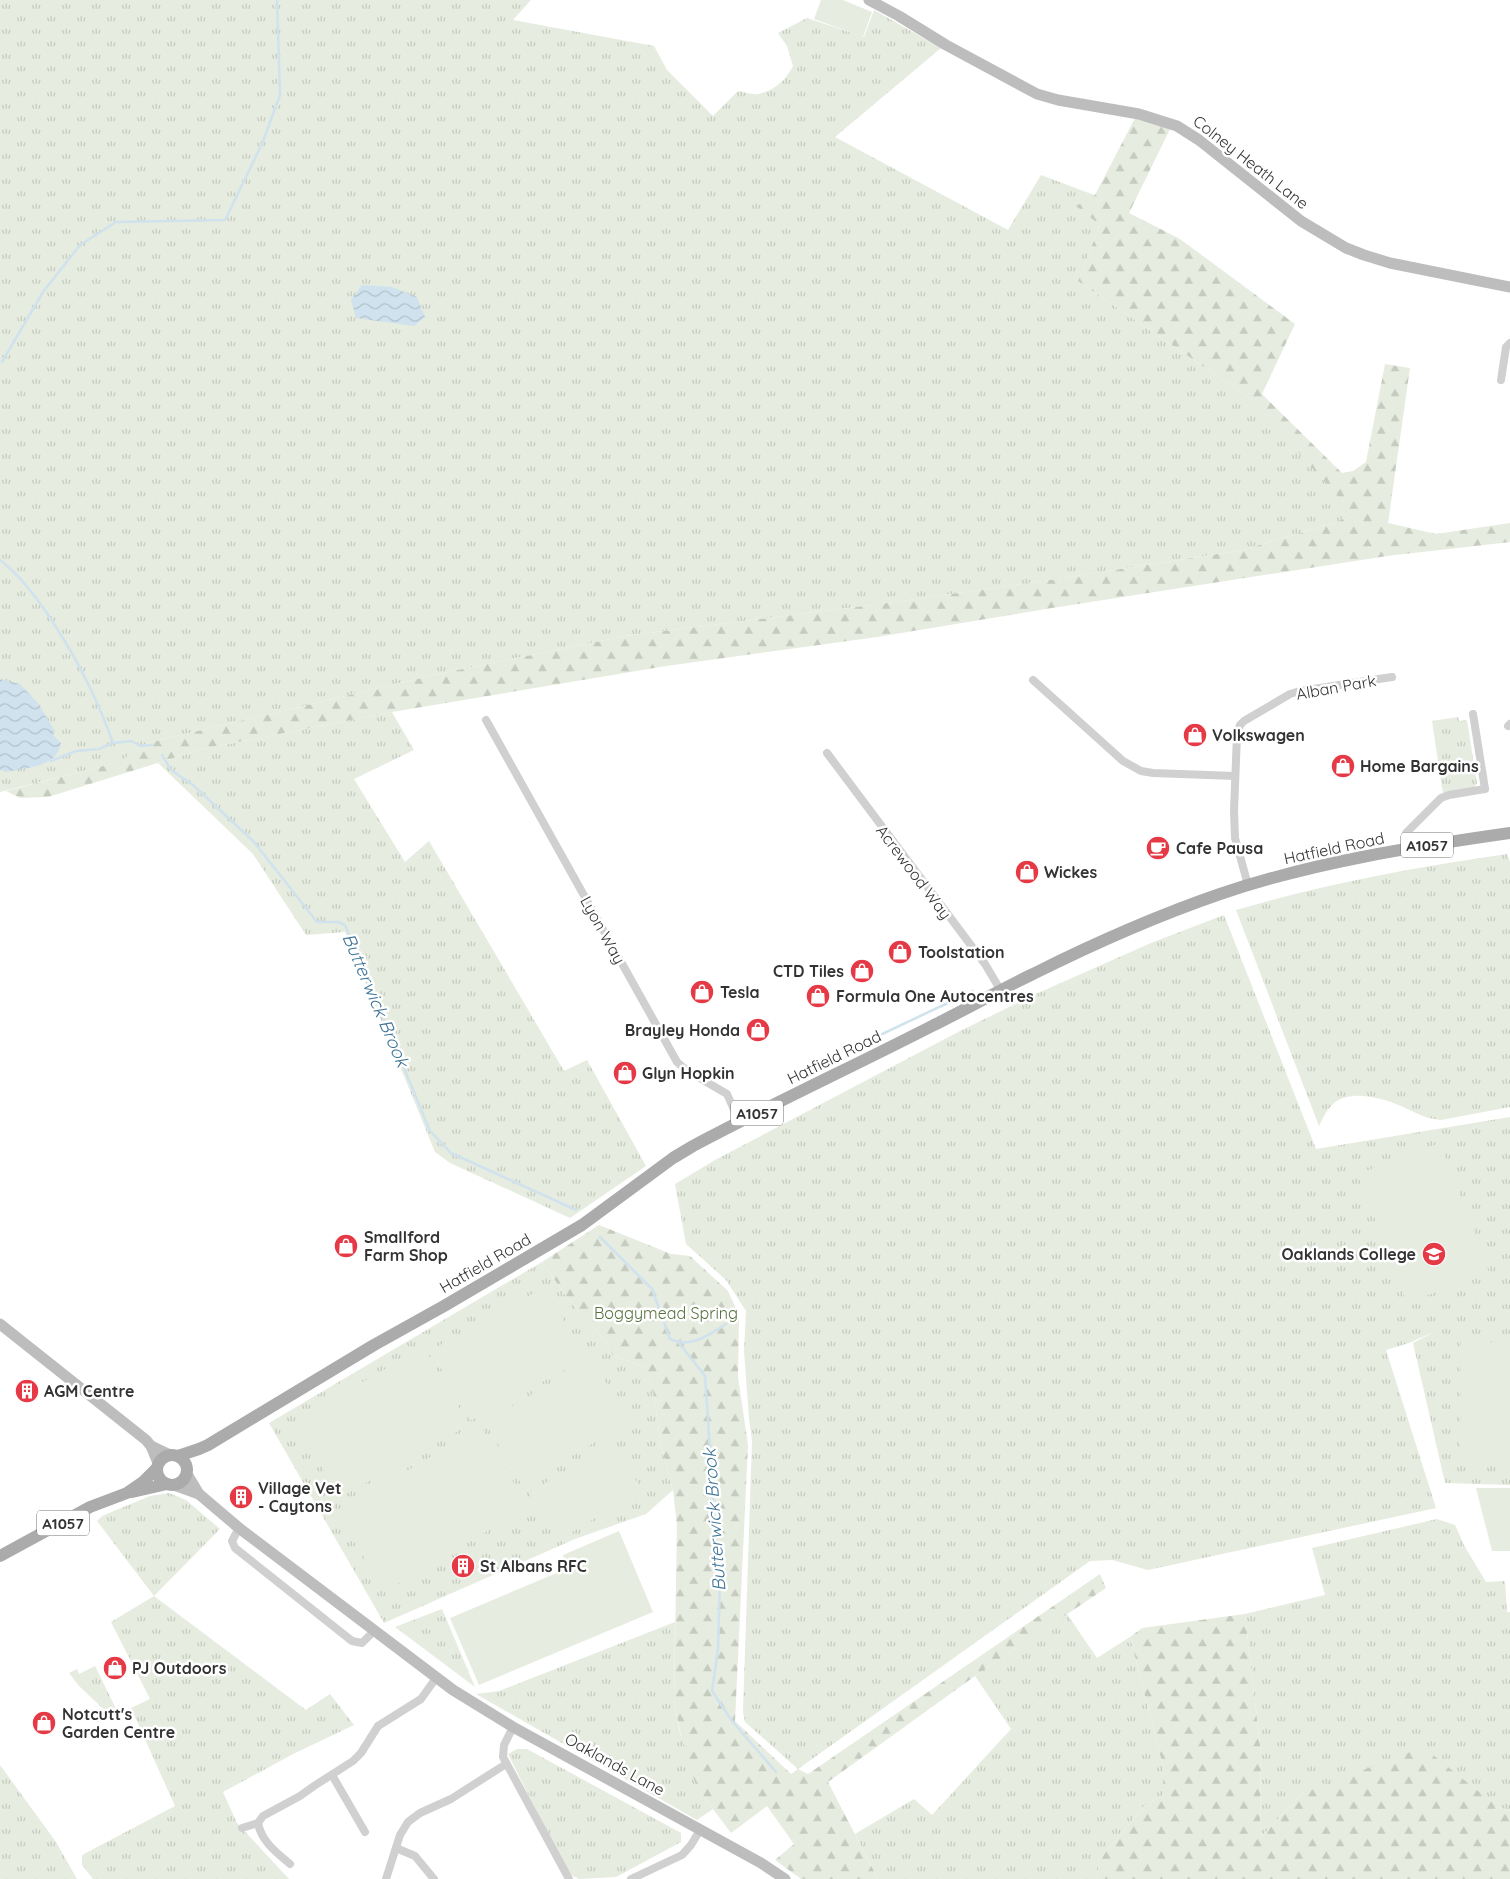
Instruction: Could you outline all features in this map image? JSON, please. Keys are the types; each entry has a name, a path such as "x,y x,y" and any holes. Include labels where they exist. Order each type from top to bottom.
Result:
{"main road":[{"name":"Hatfield Road","path":"174,1455 199,1449 582,1225 673,1158 739,1121 1033,974 1131,929 1196,902 1248,885 1301,871 1408,848 1510,833"},
{"path":"187,1472 185,1462 174,1455 161,1459 158,1466 159,1478 171,1485 182,1481 187,1472 199,1449"},
{"name":"A1057","path":"127,1493 143,1482 158,1466"},
{"name":"A1057","path":"0,1556 90,1507 127,1493 171,1485"}],"street":[{"name":"Colney Heath Lane","path":"869,0 891,11 946,45 1038,94 1058,100 1139,114 1177,126 1194,136 1301,221 1346,248 1364,256 1397,264 1510,287"},
{"path":"1501,380 1506,347 1510,343"},
{"name":"Alban Park","path":"1248,885 1235,838 1237,735 1244,721 1290,694 1300,691 1392,677"},
{"path":"1033,680 1123,760 1141,771 1235,776"},
{"path":"1406,833 1440,798 1485,789 1473,714"},
{"name":"Lyon Way","path":"486,720 677,1062 686,1070 727,1094 739,1121"},
{"name":"Acrewood Way","path":"827,753 984,964 1001,991"},
{"path":"1406,824 1408,848"},
{"path":"0,1324 146,1440 151,1446 158,1466"},
{"path":"151,1446 174,1455"},
{"name":"Oaklands Lane","path":"187,1472 199,1494 238,1528 473,1704 761,1863 785,1879"},
{"name":"Oaklands Lane","path":"171,1485 199,1494"},
{"path":"238,1528 233,1537 233,1546 352,1641 362,1643 374,1631"},
{"path":"242,1828 258,1823 264,1816 300,1796 357,1757 378,1726 420,1698 436,1678"},
{"path":"514,1727 503,1748 503,1757 569,1879"},
{"path":"386,1879 404,1827 413,1818 451,1799 506,1764"},
{"path":"332,1775 366,1832"},
{"path":"258,1823 265,1839 276,1853 290,1864"},
{"path":"631,1879 682,1855 700,1830"},
{"path":"396,1848 415,1856 434,1879"}],"green space":[{"path":"0,0 531,0 513,20 654,46 667,70 713,116 738,91 753,94 764,93 774,88 787,76 793,66 787,46 778,33 807,18 864,37 874,10 941,48 835,137 1008,230 1041,175 1094,195 1100,225 1078,281 1251,399 1348,507 1345,518 1243,550 880,604 625,636 438,674 147,743 120,762 0,792"},
{"path":"821,0 843,0 872,12 863,37 814,19"},
{"path":"1135,118 1170,129 1129,213 1180,239 1295,324 1262,394 1342,473 1353,471 1366,462 1385,364 1410,368 1388,523 1436,534 1510,523 1510,542 1387,556 877,637 666,666 392,712 203,749 48,797 20,798 6,791 119,762 147,743 438,674 625,636 880,604 1243,550 1345,518 1347,507 1251,399 1078,281 1100,225 1076,206 1095,195"},
{"path":"392,712 414,750 354,779 405,862 429,841 564,1071 587,1060 646,1166 570,1218 450,1163 435,1152 345,932 306,935 253,854 158,763 203,749"},
{"path":"1458,717 1459,721 1467,720 1477,784 1474,787 1443,794 1432,721"},
{"path":"1507,854 1510,862 1510,1107 1441,1120 1425,1117 1394,1103 1376,1098 1349,1096 1332,1105 1319,1126 1236,910 1370,877"},
{"path":"1224,915 1316,1149 1510,1117 1510,1485 1445,1483 1413,1343 1436,1331 1409,1343 1386,1350 1436,1508 1148,1570 1112,1560 1090,1561 798,1769 745,1722 743,1712 752,1441 744,1351 746,1311 726,1280 686,1244 675,1184 715,1160 960,1031 1038,993 1151,943"},
{"path":"1440,1143 1489,1272 1407,1303 1358,1174"},
{"name":"Boggymead Spring","path":"599,1225 671,1254 690,1256 728,1291 739,1315 738,1377 748,1445 735,1721 791,1774 798,1769 808,1774 1100,1574 1106,1588 975,1676 828,1782 878,1879 801,1879 775,1860 794,1844 767,1806 731,1833 698,1789 686,1760 674,1701 677,1526 673,1490 661,1446 654,1396 648,1374 644,1368 613,1355 598,1332 571,1303 542,1262"},
{"path":"542,1262 571,1303 598,1332 613,1355 644,1368 648,1374 654,1396 661,1446 673,1490 646,1514 575,1539 384,1623 269,1423"},
{"path":"545,1287 585,1359 470,1421 431,1350"},
{"path":"1461,1341 1510,1343 1510,1466 1460,1464"},
{"path":"424,1347 469,1425 339,1498 295,1420"},
{"path":"592,1359 629,1422 522,1485 485,1422"},
{"path":"481,1427 528,1507 384,1592 337,1512"},
{"path":"613,1442 642,1490 557,1541 529,1493"},
{"path":"1476,1488 1510,1488 1510,1551 1492,1551"},
{"path":"169,1493 186,1500 220,1529 154,1596 97,1521 102,1516 150,1496"},
{"path":"1437,1519 1455,1525 1465,1547 1486,1582 1505,1581 1507,1612 1510,1612 1510,1811 1498,1807 1303,1793 1262,1836 1260,1827 1261,1754 1245,1614 1325,1595 1312,1548"},
{"path":"619,1531 653,1612 479,1685 450,1618 566,1569 563,1555"},
{"path":"154,1596 306,1710 330,1694 354,1725 293,1754 223,1792 237,1823 289,1879 93,1879 82,1865 82,1855 175,1806 131,1708 150,1699 111,1622"},
{"path":"442,1609 475,1687 395,1627"},
{"path":"1067,1614 1097,1658 1130,1637 1163,1766 1163,1795 1144,1806 1099,1860 1097,1879 878,1879 855,1834 914,1799 932,1815 1011,1729 975,1676"},
{"path":"1245,1614 1261,1754 1260,1827 1262,1836 1303,1793 1423,1747 1498,1807 1510,1811 1510,1879 1097,1879 1099,1860 1144,1806 1163,1795 1163,1766 1130,1637 1142,1628"},
{"path":"675,1622 674,1701 680,1733 698,1789 713,1809 697,1820 476,1694 499,1691"},
{"path":"95,1666 119,1715 113,1718 79,1686 69,1673 77,1669 79,1674"},
{"path":"517,1749 527,1749 681,1833 681,1842 616,1877 579,1879 571,1875 556,1850 508,1754"},
{"path":"0,1765 56,1842 77,1879 0,1879"}],"water":[{"path":"362,285 392,287 417,297 425,317 414,326 356,318 351,300"},
{"path":"0,679 20,684 38,703 55,731 53,735 61,743 54,757 47,762 6,772 0,770"}],"waterway":[{"name":"Butterwick Brook","path":"2,362 43,292 80,245 116,222 225,220 262,144 280,95 277,0"},
{"name":"Butterwick Brook","path":"0,560 31,591 65,641 95,698 113,743"},
{"path":"51,761 76,751 99,749 113,743 131,741 141,746 152,745"},
{"name":"Butterwick Brook","path":"162,755 171,770 193,785 254,842 317,922 338,922 345,925 430,1131 451,1153 576,1210"},
{"path":"859,1045 973,991"},
{"name":"Butterwick Brook","path":"600,1237 652,1289 670,1339 677,1342 692,1342 726,1324"},
{"name":"Butterwick Brook","path":"679,1343 705,1376 713,1496 712,1518 718,1534 714,1545 714,1564 720,1580 718,1649 712,1691 732,1721 776,1772"}],"place":[{"name":"Volkswagen","path":"1195,735"},
{"name":"Home Bargains","path":"1343,766"},
{"name":"Cafe Pausa","path":"1158,848"},
{"name":"Wickes","path":"1027,872"},
{"name":"Toolstation","path":"900,952"},
{"name":"CTD Tiles","path":"862,971"},
{"name":"Tesla","path":"702,992"},
{"name":"Formula One Autocentres","path":"818,996"},
{"name":"Brayley Honda","path":"758,1030"},
{"name":"Glyn Hopkin","path":"625,1073"},
{"name":"Smallford Farm Shop","path":"346,1246"},
{"name":"Oaklands College","path":"1434,1254"},
{"name":"AGM Centre","path":"27,1391"},
{"name":"Village Vet - Caytons","path":"241,1497"},
{"name":"St Albans RFC","path":"463,1566"},
{"name":"PJ Outdoors","path":"115,1668"},
{"name":"Notcutt's Garden Centre","path":"44,1723"}]}
